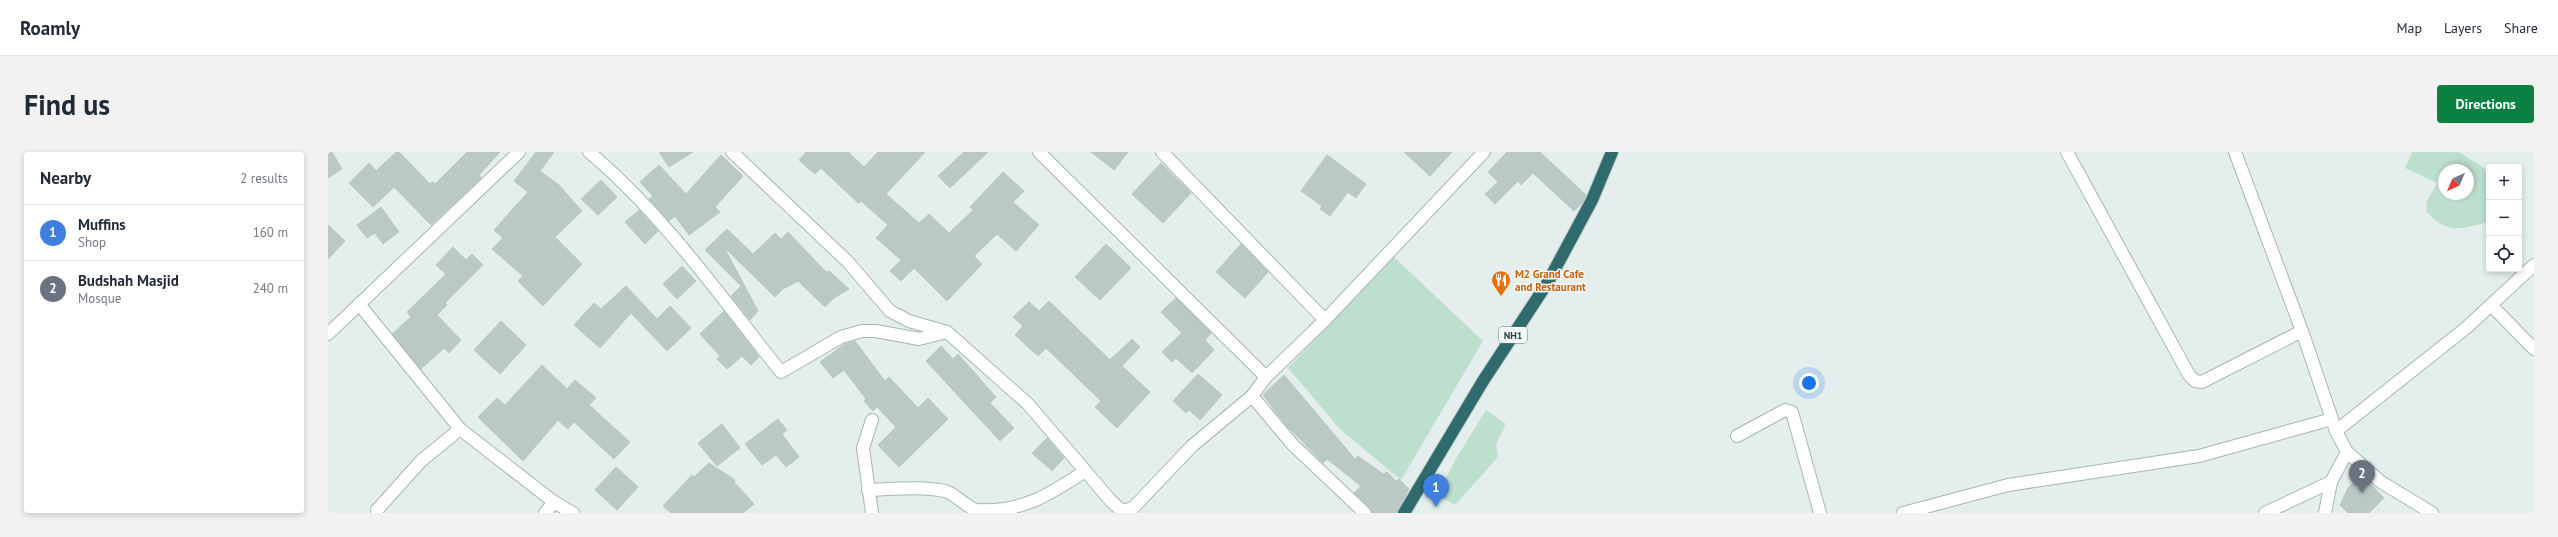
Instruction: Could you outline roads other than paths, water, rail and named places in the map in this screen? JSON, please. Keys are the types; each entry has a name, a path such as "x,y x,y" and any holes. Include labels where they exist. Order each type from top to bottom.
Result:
{"highway":[{"name":"NH1","path":"1404,513 1483,382 1548,282 1592,200 1612,152"}],"street":[{"path":"328,334 520,152"},
{"path":"589,152 620,178 677,242 781,372 841,337 862,331 876,331 919,339 947,332"},
{"path":"732,152 848,262 890,311 908,321 947,332 1028,404 1085,471 1122,510 1133,508 1192,446 1252,396 1266,377 1325,320 1484,152"},
{"path":"1039,152 1266,377"},
{"path":"1162,152 1325,320"},
{"path":"2067,152 2189,375 2195,381 2202,382 2302,331"},
{"path":"2235,152 2302,331 2336,431 2346,452 2381,482 2432,513"},
{"path":"2336,431 2460,333 2534,265"},
{"path":"359,304 460,429 554,502 573,513"},
{"path":"2491,305 2534,349"},
{"path":"1252,396 1293,445 1365,513"},
{"path":"1737,436 1785,410 1792,412 1820,513"},
{"path":"1908,512 2008,485 2199,456 2332,419"},
{"path":"872,420 863,448 872,513"},
{"path":"377,510 421,461 460,429"},
{"path":"2325,513 2331,482 2346,452"},
{"path":"868,490 923,488 947,492 975,509 1002,513 1035,505 1085,471"},
{"path":"2265,513 2331,482"},
{"path":"545,513 554,502"}],"place":[{"name":"M2 Grand Cafe and Restaurant","path":"1501,297"},
{"name":"Budshah Masjid","path":"2362,493"},
{"name":"Muffins","path":"1436,507"}]}
